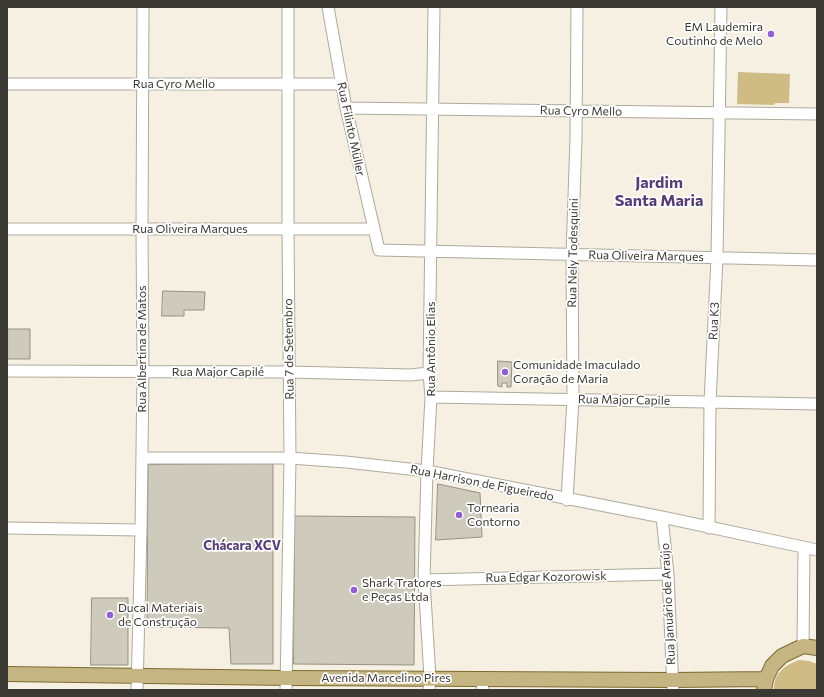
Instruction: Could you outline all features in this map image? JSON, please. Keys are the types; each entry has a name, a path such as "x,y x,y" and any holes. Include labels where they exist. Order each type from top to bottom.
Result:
{"main road":[{"name":"Avenida Marcelino Pires","path":"7,674 137,683 765,685 772,666 782,656 810,647"}],"street":[{"name":"Rua Albertina de Matos","path":"137,683 143,372 143,7"},
{"name":"Rua 7 de Setembro","path":"286,684 290,458 287,84 288,7"},
{"name":"Rua Filinto Müller","path":"328,7 346,108 379,250"},
{"name":"Rua Antônio Elias","path":"429,684 424,580 431,397 432,110 434,7"},
{"name":"Rua Nely Todesquini","path":"567,500 573,399 572,254 577,7"},
{"name":"Rua K3","path":"709,528 710,402 717,258 721,7"},
{"name":"Rua Cyro Mello","path":"7,84 341,84"},
{"name":"Rua Cyro Mello","path":"346,108 817,114"},
{"name":"Rua Oliveira Marques","path":"7,229 374,229"},
{"name":"Rua Oliveira Marques","path":"379,250 817,260"},
{"name":"Rua Major Capilé","path":"7,371 430,374"},
{"name":"Rua Major Capile","path":"431,397 817,404"},
{"name":"Rua Harrison de Figueiredo","path":"142,458 290,458 346,462 427,472 817,550"},
{"name":"Rua Januário de Araújo","path":"662,518 668,574 672,685"},
{"path":"7,528 141,530"},
{"path":"804,548 810,647"},
{"name":"Rua Edgar Kozorowisk","path":"424,580 668,574"}],"shaded area":[{"path":"738,72 790,74 789,103 775,103 774,105 737,104"},
{"path":"799,660 817,664 817,690 774,690 774,684 781,671 785,667"}],"building":[{"path":"163,291 205,292 204,310 184,310 184,316 162,316"},
{"path":"8,329 30,329 30,359 8,359"},
{"name":"Comunidade Imaculado Coração de Maria","path":"498,361 512,362 511,387 507,387 507,383 502,383 502,387 498,386"},
{"path":"273,464 273,664 231,664 229,628 147,627 148,465"},
{"name":"Tornearia Contorno","path":"438,484 480,493 482,537 436,540"},
{"name":"Shark Tratores e Peças Ltda","path":"295,516 415,517 414,665 294,664"},
{"name":"Ducal Materiais de Construção","path":"92,598 128,598 128,665 91,665"}],"place":[{"name":"EM Laudemira Coutinho de Melo","path":"771,34"},
{"name":"Comunidade Imaculado Coração de Maria","path":"505,372"},
{"name":"Tornearia Contorno","path":"459,515"},
{"name":"Shark Tratores e Peças Ltda","path":"354,590"},
{"name":"Ducal Materiais de Construção","path":"110,615"}],"district":[{"name":"Jardim Santa Maria","path":"659,192"},
{"name":"Chácara XCV","path":"242,546"}]}
